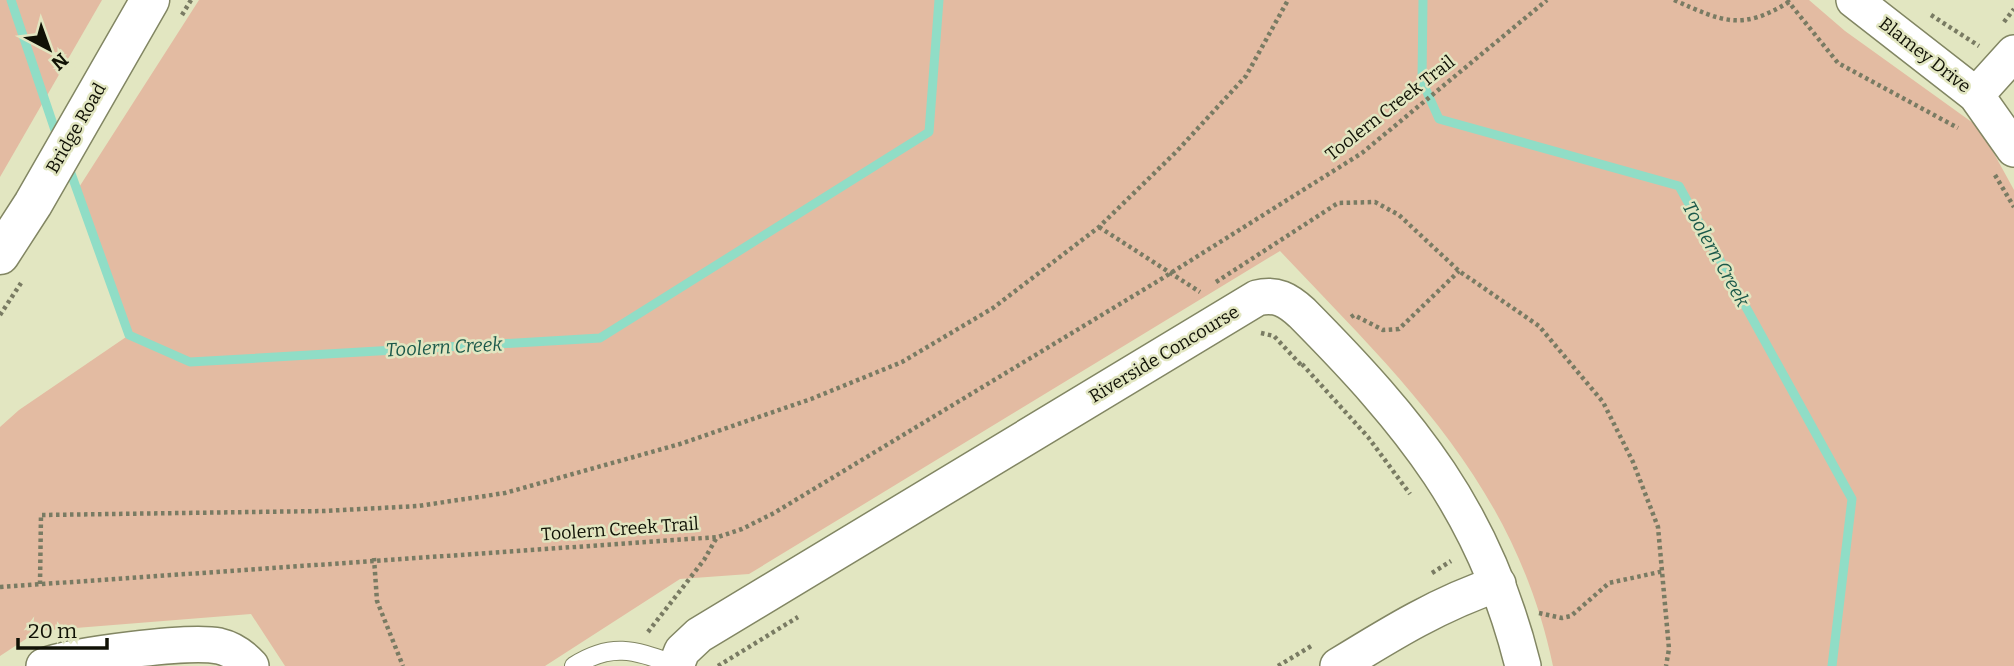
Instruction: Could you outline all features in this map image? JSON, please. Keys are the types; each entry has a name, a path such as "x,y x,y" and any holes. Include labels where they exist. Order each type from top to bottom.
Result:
{"street":[{"name":"Bridge Road","path":"0,255 33,204 150,0"},
{"name":"Blamey Drive","path":"1854,0 1976,95 2001,157"},
{"path":"1976,95 2007,60"},
{"name":"Riverside Concourse","path":"676,666 682,651 699,635 1266,295 1289,301 1328,339 1434,463 1461,504 1483,589 1511,616 1523,666"},
{"path":"1338,666 1416,618 1483,589"},
{"path":"44,666 83,656 201,645 234,651 251,666"}],"lane":[{"path":"574,666 617,649 638,651 676,666"}],"path":[{"path":"40,584 41,515 324,512 418,506 505,493 680,444 811,399 902,362 993,308 1099,227 1177,151 1246,76 1288,0"},
{"name":"Toolern Creek Trail","path":"0,587 374,558 718,537 742,529 774,513 1172,272 1362,153 1547,0"},
{"path":"1674,0 1714,17 1746,22 1788,1 1838,63 1969,134"},
{"path":"1926,12 2007,60"},
{"path":"2001,157 2014,207"},
{"path":"1099,227 1172,272 1198,293 1338,202 1375,202 1399,215 1459,271 1539,326 1603,402 1633,462 1658,527 1669,649 1666,666"},
{"path":"1416,501 1368,437 1301,365 1354,315 1383,330 1399,329 1459,271"},
{"path":"638,651 656,619 704,560 718,537"},
{"path":"1449,554 1483,589"},
{"path":"374,558 377,601 403,666"},
{"path":"1511,616 1529,611 1562,618 1571,616 1609,583 1664,571"}],"shaded area":[{"path":"0,0 102,0 0,177"},
{"path":"199,0 1809,0 1845,31 1980,128 2014,190 2014,666 1553,666 1535,601 1511,543 1482,489 1448,439 1410,391 1280,251 749,574 680,579 545,666 285,666 251,614 38,631 0,656 0,427 19,410 129,335 76,192"}],"waterway":[{"name":"Toolern Creek","path":"11,0 58,139"},
{"name":"Toolern Creek","path":"68,165 129,335 190,362 600,338 929,132 939,0"},
{"name":"Toolern Creek","path":"1423,0 1422,81 1439,119 1679,186 1852,499 1832,666"}]}
